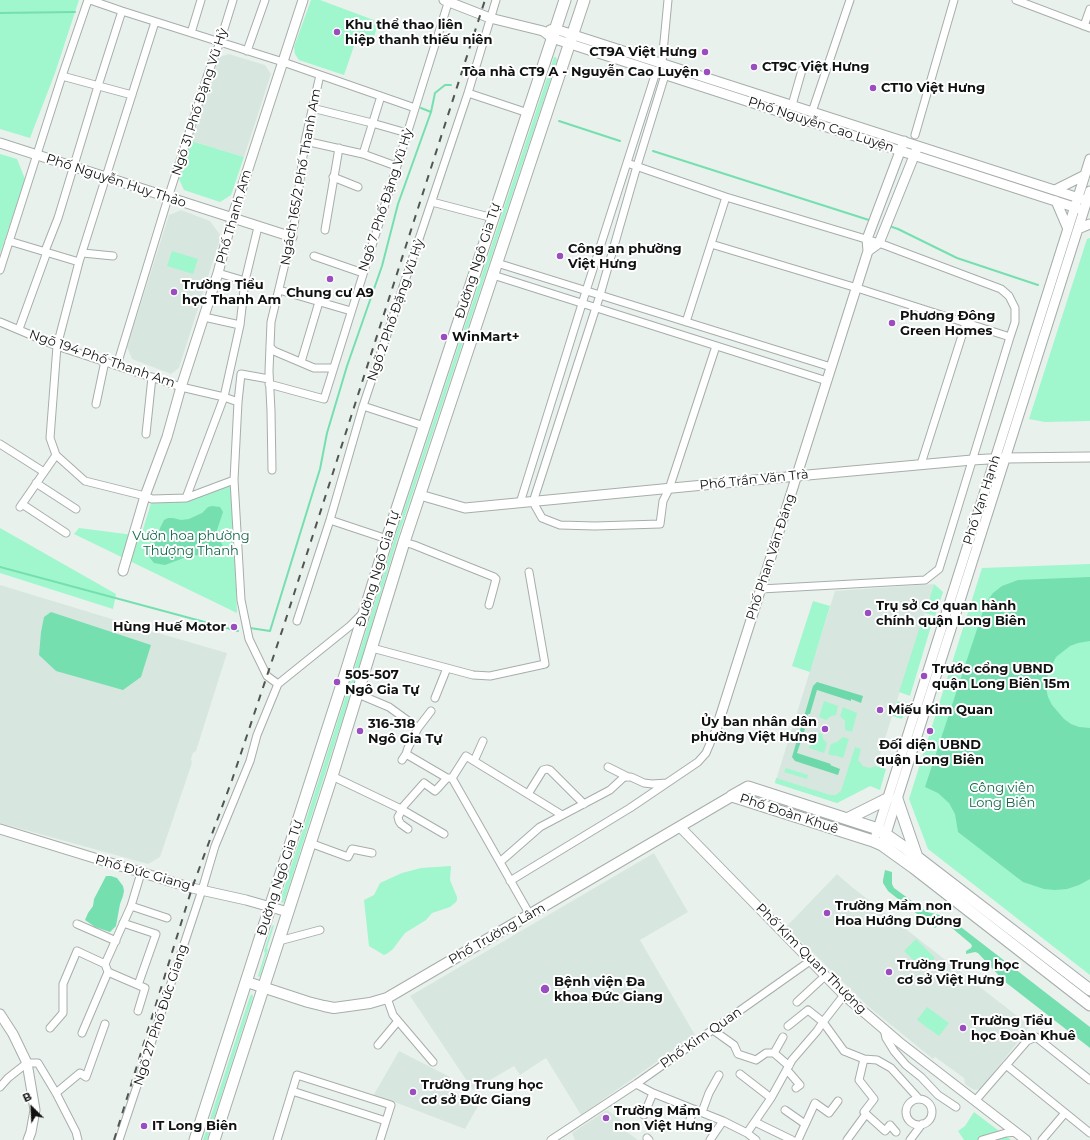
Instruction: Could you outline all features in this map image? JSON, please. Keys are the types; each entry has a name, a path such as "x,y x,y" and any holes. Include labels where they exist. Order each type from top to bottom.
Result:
{"main road":[{"name":"Đường Ngô Gia Tự","path":"196,1140 344,680 387,539 565,0"},
{"name":"Đường Ngô Gia Tự","path":"214,1140 332,776 404,542 584,0"},
{"name":"Phố Đoàn Khuê","path":"732,796 748,787 882,831 1090,990"},
{"name":"Phố Đoàn Khuê","path":"732,796 878,843 914,868 1090,1006"},
{"name":"Phố Trường Lâm","path":"247,982 316,1004 334,1008 364,1004 387,998 732,796"},
{"path":"847,819 892,799 917,857"}],"street":[{"path":"0,270 62,76 89,0 283,62 415,108"},
{"path":"191,33 201,0"},
{"name":"Ngõ 31 Phố Đặng Vũ Hỷ","path":"117,365 168,198 233,0"},
{"path":"247,51 265,0"},
{"name":"Phố Thanh Am","path":"123,571 145,496 167,437 181,387 218,273 232,218 303,0"},
{"name":"Ngõ 2 Phố Đặng Vũ Hỷ","path":"297,620 330,520 363,406 468,93 496,0"},
{"path":"662,63 668,0"},
{"path":"812,112 850,0"},
{"path":"868,251 879,242 915,155 918,146 914,135 954,0"},
{"path":"1016,0 1087,27 1090,9"},
{"path":"447,1 490,18 554,34"},
{"name":"Ngõ 7 Phố Đặng Vũ Hỷ","path":"269,382 324,399 447,1"},
{"path":"19,329 58,218 122,11"},
{"path":"155,22 79,262 57,346 50,438 56,455 85,481 152,499 186,498 234,480"},
{"name":"Phố Nguyễn Cao Luyện","path":"554,34 662,63 1089,201"},
{"name":"Phố Nguyễn Cao Luyện","path":"571,39 661,73 1087,211"},
{"path":"792,105 802,70"},
{"path":"520,503 627,163 661,73"},
{"path":"661,73 637,166 600,295 533,502 542,518 560,526 660,524 663,501 669,489 716,346"},
{"name":"Ngách 165/2 Phố Thanh Am","path":"272,470 269,382 271,322 292,237 305,141 320,75"},
{"path":"62,76 132,95"},
{"path":"468,93 528,113"},
{"path":"363,154 381,96"},
{"path":"312,108 407,133"},
{"path":"904,141 914,135"},
{"path":"305,141 363,154 396,166"},
{"name":"Phố Phan Văn Đáng","path":"717,727 857,288 868,251 867,239 904,141"},
{"name":"Phố Nguyễn Huy Thảo","path":"0,144 292,237"},
{"path":"325,230 339,148"},
{"name":"Phố Vạn Hạnh","path":"878,843 995,458 1090,159"},
{"path":"627,163 726,197 879,242 1000,289 1009,296 1015,308 1015,322 940,568 926,580 761,589"},
{"path":"1055,190 1085,175"},
{"path":"333,177 358,187"},
{"name":"Phố Vạn Hạnh","path":"892,799 1006,458 1078,229 1087,211 1090,191"},
{"path":"686,322 726,197"},
{"path":"1056,201 1068,229"},
{"path":"432,202 493,218"},
{"path":"1078,229 1090,224"},
{"path":"186,498 224,397 240,325 245,281 258,227"},
{"path":"9,240 79,262"},
{"path":"711,244 857,288 1010,337"},
{"path":"83,252 113,256"},
{"path":"314,256 363,273"},
{"path":"497,263 832,367"},
{"path":"218,273 245,281"},
{"path":"493,275 827,381"},
{"path":"544,292 548,279"},
{"path":"279,290 351,311"},
{"path":"301,362 319,302"},
{"path":"204,317 240,325"},
{"name":"Ngõ 194 Phố Thanh Am","path":"0,322 57,346 152,378 238,402"},
{"path":"921,464 966,323"},
{"path":"270,346 274,351 314,368 333,368"},
{"path":"96,404 105,361"},
{"path":"269,382 241,374 234,480 241,600 249,639 266,676 278,684 350,626 364,612"},
{"path":"146,434 152,378"},
{"path":"363,406 424,426"},
{"path":"0,444 44,472"},
{"path":"56,455 21,505 66,533"},
{"name":"Phố Trần Văn Trà","path":"420,495 465,508 921,464 995,458 1090,457"},
{"path":"36,483 76,509"},
{"path":"330,520 387,539"},
{"path":"404,542 473,568 495,578 496,580 489,605"},
{"path":"372,648 447,668 490,676 545,664 529,572"},
{"path":"435,698 447,668"},
{"name":"Ngõ 27 Phố Đức Giang","path":"120,1140 215,846 250,761 257,735 278,684"},
{"path":"358,694 389,707 418,728"},
{"path":"431,711 418,728 404,757 450,778 530,915"},
{"path":"510,881 630,808 698,762 708,750 717,727"},
{"path":"474,761 483,741"},
{"path":"408,829 398,821 398,816 401,809 424,783 435,791 450,778 466,756 562,815"},
{"path":"608,767 644,783 652,784 668,782"},
{"path":"528,794 543,770 547,769 550,770 584,804"},
{"path":"332,776 401,809 444,834"},
{"path":"500,862 540,827 610,790 624,778 628,777"},
{"name":"Phố Kim Quan Thượng","path":"680,827 844,995 930,1066 1026,1140"},
{"name":"Phố Đức Giang","path":"0,829 202,890 246,900 288,912"},
{"path":"310,843 348,857 352,849 372,854"},
{"path":"105,964 131,906 141,872"},
{"path":"131,906 167,918"},
{"path":"123,923 156,934 138,985"},
{"path":"77,924 116,941"},
{"path":"279,941 320,930"},
{"path":"50,1028 63,1013 63,984 77,951 105,964 108,972 82,1033"},
{"name":"Phố Kim Quan","path":"551,1140 636,1084 810,961"},
{"path":"108,972 145,988 138,1011"},
{"path":"797,1002 825,976"},
{"path":"747,1133 771,1098 792,1060 817,1031 844,995"},
{"path":"387,998 393,1015 433,1062"},
{"path":"788,1026 808,1010 823,1022 844,1051 864,1059 877,1060 891,1068 919,1099 928,1103 931,1109 932,1112 930,1119 918,1125 909,1121 906,1112 908,1105 919,1099"},
{"path":"0,1014 13,1034 27,1063 35,1110 28,1140"},
{"path":"378,1045 398,1021"},
{"path":"56,1093 80,1074 86,1077 105,1024"},
{"path":"884,1029 886,1038 894,1051 906,1065 921,1076 938,1095 956,1107"},
{"path":"713,1030 734,1045 738,1054 756,1060 766,1053 774,1053 788,1068 800,1085 796,1088"},
{"path":"774,1053 783,1037"},
{"path":"975,1101 1027,1041 1036,1037 1090,1080"},
{"path":"847,1140 866,1114 864,1112 874,1099 859,1080 864,1059"},
{"path":"0,1087 8,1078 27,1063 38,1063 56,1093 76,1132 78,1140"},
{"path":"1006,1065 1090,1133"},
{"path":"921,1076 930,1066"},
{"path":"740,1074 771,1098"},
{"path":"277,1140 297,1075 391,1105 380,1140"},
{"path":"702,1112 719,1075"},
{"path":"636,1084 653,1093 723,1121 747,1133 756,1140"},
{"path":"292,1091 386,1121"},
{"path":"644,1115 653,1093"},
{"path":"931,1109 938,1095"},
{"path":"798,1140 815,1103 829,1113 838,1101"},
{"path":"688,1125 694,1109"},
{"path":"785,1110 805,1124"},
{"path":"1042,1140 1065,1113"},
{"path":"866,1114 885,1130 890,1125 896,1132"},
{"path":"710,1140 723,1121"},
{"path":"755,1122 780,1137 792,1140"},
{"path":"910,1140 922,1124"},
{"path":"982,1140 1006,1133 1016,1132"}],"shaded area":[{"path":"229,54 265,65 271,74 244,157 191,141 219,57"},
{"name":"Trường Tiểu học Thanh Am","path":"181,210 210,221 221,236 179,368 171,374 132,359 127,347 169,215"},
{"path":"212,506 220,507 223,512 217,530 217,535 224,550 222,554 215,557 199,555 190,556 165,565 154,563 150,558 149,550 151,545 158,539 160,528 164,520 168,518 181,520 189,519"},
{"name":"Công viên Long Biên","path":"1090,577 1090,641 1070,646 1056,657 1048,673 1046,688 1052,705 1064,719 1079,727 1090,728 1090,879 1067,889 1044,889 1023,882 958,832 955,814 949,803 938,793 925,787 985,604 993,593 1002,586 1018,580"},
{"path":"934,584 870,786 837,803 775,783 835,591"},
{"path":"0,585 227,653 160,857 148,864 0,823"},
{"path":"51,612 151,645 141,677 123,690 56,671 39,655 44,617"},
{"path":"817,682 863,696 861,703 817,690 810,714 808,714 803,728 805,729 797,753 831,764 830,765 840,769 838,775 795,761 792,757 813,686"},
{"name":"Bệnh viện Đa khoa Đức Giang","path":"654,853 688,912 640,940 695,1035 581,1115 546,1058 520,1075 514,1066 473,1090 410,996"},
{"path":"885,870 892,872 892,884 894,888 927,912 948,917 1090,1027 1090,1048 1004,981 978,953 975,952 966,954 966,951 972,946 971,944 946,923 941,923 935,928 888,891 883,883"},
{"path":"837,874 1030,1026 981,1089 974,1090 965,1084 964,1078 935,1057 933,1059 869,1007 786,927"},
{"path":"106,876 117,878 123,886 124,891 116,926 110,932 95,927 85,920"},
{"name":"Trường Trung học cơ sở Đức Giang","path":"399,1051 450,1077 445,1088 478,1106 465,1129 392,1101 373,1096"},
{"name":"Trường Mầm non Việt Hưng","path":"607,1110 630,1126 627,1132 638,1140 575,1140 572,1133"}],"green space":[{"path":"0,0 79,0 55,73 30,138 0,129"},
{"name":"Khu thể thao liên hiệp thanh thiếu niên","path":"311,0 320,0 379,22 370,48 355,43 344,75 299,60 295,54 294,47"},
{"path":"554,57 556,57 557,60 397,540 357,674 284,902 282,903 280,901 394,540"},
{"path":"191,141 244,157 231,195 220,202 184,190 179,179"},
{"path":"0,154 17,159 25,179 0,254"},
{"path":"1090,238 1090,421 1045,422 1029,419 1087,239"},
{"path":"172,251 198,259 193,274 167,266"},
{"name":"Vườn hoa phường Thượng Thanh","path":"232,484 237,613 74,534 79,528 141,536 151,503 190,500"},
{"path":"0,528 116,594 113,609 0,573"},
{"name":"Công viên Long Biên","path":"1090,564 1090,975 928,849 909,799 982,568"},
{"path":"934,584 943,592 935,616 925,613"},
{"path":"813,601 830,606 810,672 792,666"},
{"path":"922,620 932,623 910,696 899,692"},
{"path":"824,701 838,706 836,715 831,716 826,720 819,717"},
{"path":"897,701 907,704 902,719 892,716"},
{"path":"843,707 857,713 852,732 845,730 845,721 840,716"},
{"path":"814,732 822,734 823,739 827,743 824,753 809,748"},
{"path":"843,737 849,739 843,758 828,754 831,744 837,742"},
{"path":"855,747 861,749 858,760 863,766 869,768 876,766 886,769 880,790 870,786 837,803 775,783 776,778 830,795 836,795 841,791"},
{"path":"786,768 808,775 807,779 784,772"},
{"path":"451,866 450,880 457,897 456,902 450,907 432,913 426,920 405,933 393,949 388,953 384,955 369,946 364,900 374,895 380,883 402,873 421,868"},
{"path":"274,925 259,977 258,976 265,953 264,951 272,926"},
{"path":"916,939 935,958 924,970 904,951"},
{"path":"252,994 253,997 207,1140 203,1140 250,996"},
{"path":"927,1007 949,1023 939,1036 917,1020"},
{"path":"974,1112 1011,1140 964,1140 958,1131 965,1126"}],"waterway":[{"path":"0,13 75,12"},
{"path":"250,628 270,631 320,469 327,433 347,366 382,266 398,204 431,112 435,93 445,85 451,85"},
{"path":"421,108 431,112"},
{"path":"559,121 620,141"},
{"path":"653,151 872,221"},
{"path":"889,226 957,258 1038,285"},
{"path":"0,567 238,631"}],"railway":[{"path":"114,1140 192,888 232,780 284,625 485,0"}],"place":[{"name":"Khu thể thao liên hiệp thanh thiếu niên","path":"337,32"},
{"name":"CT9A Việt Hưng","path":"705,52"},
{"name":"CT9C Việt Hưng","path":"754,67"},
{"name":"Tòa nhà CT9 A - Nguyễn Cao Luyện","path":"707,72"},
{"name":"CT10 Việt Hưng","path":"873,88"},
{"name":"Công an phường Việt Hưng","path":"560,256"},
{"name":"Chung cư A9","path":"330,279"},
{"name":"Trường Tiểu học Thanh Am","path":"174,292"},
{"name":"Phương Đông Green Homes","path":"892,323"},
{"name":"WinMart+","path":"444,337"},
{"name":"Trụ sở Cơ quan hành chính quận Long Biên","path":"868,613"},
{"name":"Hùng Huế Motor","path":"234,627"},
{"name":"Trước cổng UBND quận Long Biên 15m","path":"924,676"},
{"name":"505-507 Ngô Gia Tự","path":"337,682"},
{"name":"Miếu Kim Quan","path":"880,710"},
{"name":"Ủy ban nhân dân phường Việt Hưng","path":"825,729"},
{"name":"316-318 Ngô Gia Tự","path":"360,731"},
{"name":"Đối diện UBND quận Long Biên","path":"930,731"},
{"name":"Trường Mầm non Hoa Hướng Dương","path":"827,913"},
{"name":"Trường Trung học cơ sở Việt Hưng","path":"889,972"},
{"name":"Bệnh viện Đa khoa Đức Giang","path":"545,989"},
{"name":"Trường Tiểu học Đoàn Khuê","path":"963,1028"},
{"name":"Trường Trung học cơ sở Đức Giang","path":"413,1092"},
{"name":"Trường Mầm non Việt Hưng","path":"606,1118"},
{"name":"IT Long Biên","path":"144,1126"}]}
